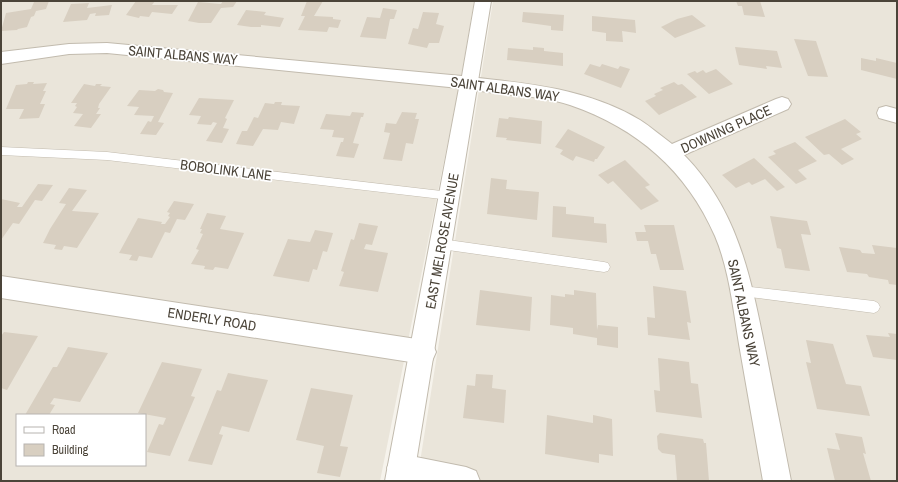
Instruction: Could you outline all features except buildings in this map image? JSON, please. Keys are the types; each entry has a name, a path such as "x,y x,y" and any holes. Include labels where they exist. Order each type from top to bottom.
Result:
{"street":[{"name":"EAST MELROSE AVENUE","path":"400,474 423,352 483,1"},
{"name":"SAINT ALBANS WAY","path":"1,58 69,49 107,48 469,83 540,91 575,100 633,125 670,153 692,176 710,205 726,236 742,291 777,481"},
{"name":"DOWNING PLACE","path":"670,153 782,104"},
{"name":"ENDERLY ROAD","path":"1,287 423,352"},
{"path":"400,474 466,481"}],"lane":[{"name":"BOBOLINK LANE","path":"1,150 100,156 450,196"},
{"path":"441,244 604,267"},
{"path":"742,291 874,307"}],"shaded area":[{"path":"1,1 474,1 463,66 380,481 1,481"},
{"path":"493,1 897,1 897,481 417,481"}]}
